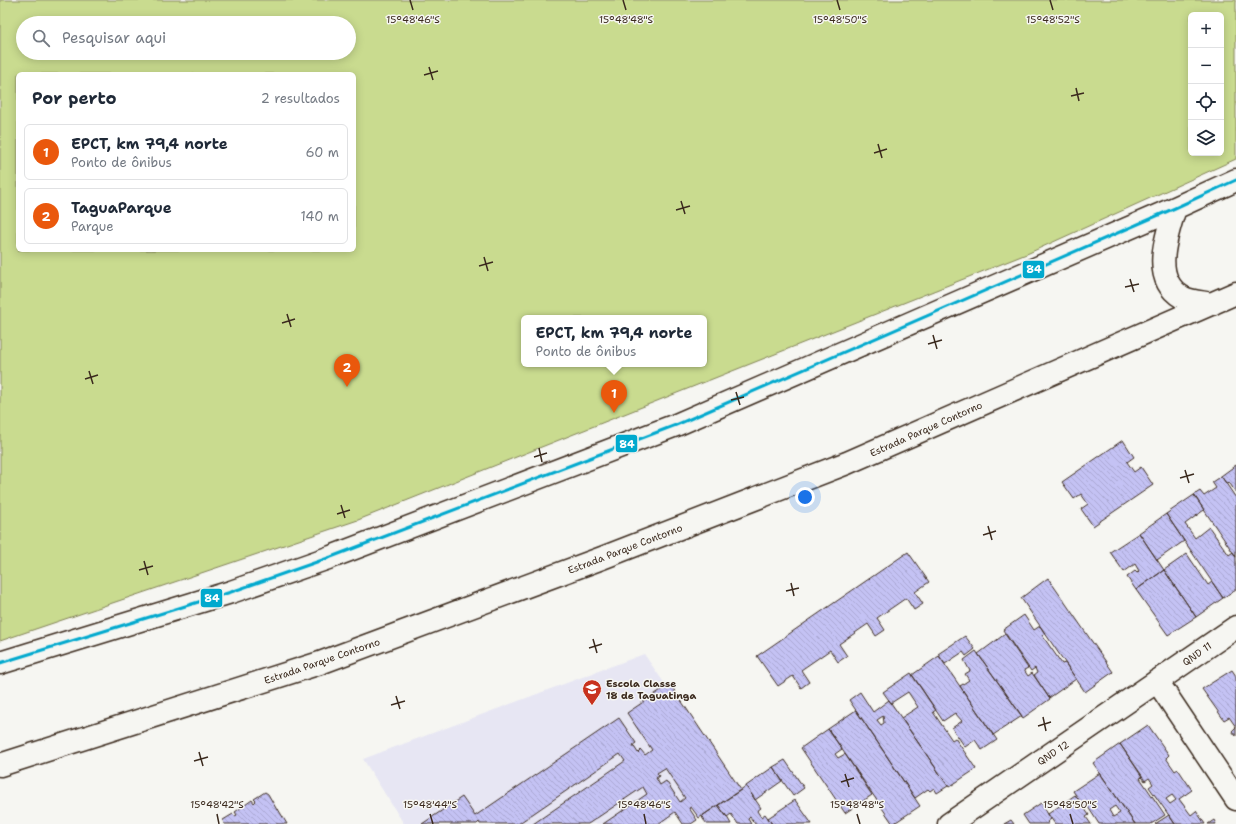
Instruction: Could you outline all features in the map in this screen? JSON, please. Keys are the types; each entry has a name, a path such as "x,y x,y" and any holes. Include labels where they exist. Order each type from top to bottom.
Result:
{"main road":[{"path":"0,663 231,592 331,557 676,425 1175,208 1236,180"},
{"path":"1175,208 1163,250 1163,263 1168,278 1175,291 1183,297 1212,304"},
{"name":"Estrada Parque Contorno","path":"0,766 320,663 602,558 847,464 1236,293"},
{"name":"QND 11","path":"1157,681 1236,627"},
{"path":"1157,681 1236,799"},
{"name":"QND 12","path":"949,824 1157,681"}],"shaded area":[{"name":"Escola Classe 18 de Taguatinga","path":"644,654 730,777 662,824 404,824 363,759"}],"green space":[{"path":"0,0 1236,0 1236,159 1029,253 358,520 0,641"}],"building":[{"path":"1123,440 1134,457 1127,462 1134,472 1141,467 1153,485 1093,526 1081,509 1088,504 1081,494 1074,499 1062,482"},
{"path":"1236,465 1236,493 1229,482 1226,483 1221,476"},
{"path":"1221,476 1236,498 1236,557 1194,495 1200,491 1204,496 1216,488 1212,482"},
{"path":"1194,495 1204,510 1185,524 1195,538 1209,527 1229,555 1233,552 1236,557 1236,589 1223,598 1166,514"},
{"path":"1166,514 1184,541 1157,560 1139,533"},
{"path":"1139,533 1164,570 1136,590 1127,577 1135,571 1137,573 1139,571 1135,564 1124,572 1110,552"},
{"path":"908,552 929,582 915,592 923,604 914,610 906,598 877,618 885,630 876,636 868,624 839,644 847,656 838,662 830,650 801,670 809,682 801,688 793,676 778,686 757,656"},
{"path":"1187,554 1208,585 1212,582 1223,598 1196,617 1164,570"},
{"path":"1164,570 1196,617 1168,635 1136,590"},
{"path":"1048,578 1113,672 1085,692 1021,598"},
{"path":"1024,615 1034,630 1040,626 1045,634 1042,635 1062,664 1065,663 1076,679 1049,698 1034,675 1037,673 1035,668 1031,671 1003,630"},
{"path":"1005,634 1028,668 1024,670 1028,676 1032,673 1050,699 1023,718 978,654"},
{"path":"965,636 975,649 966,656 963,652 945,664 938,654"},
{"path":"976,651 1022,716 993,735 960,686 969,680 965,674 970,671 964,660"},
{"path":"939,656 997,740 982,750 975,740 965,747 952,728 962,721 955,713 943,721 912,675"},
{"path":"1232,670 1236,676 1236,727 1229,717 1224,720 1202,689"},
{"path":"911,673 936,710 933,712 952,740 955,738 976,769 949,787 901,718 918,707 908,692 891,703 883,692"},
{"path":"670,684 741,790 699,818 691,807 689,808 697,820 691,824 683,824 675,812 658,824 603,824 647,794 643,787 588,824 533,824 625,761 620,754 518,824 480,824 479,822 477,824 422,824 462,797 475,816 619,718 636,743 633,745 638,753 641,750 645,755 652,750 627,713","holes":["665,768 685,798 680,802 666,781 660,785 656,778 659,776 657,773"]},
{"path":"860,692 873,712 889,700 948,786 937,793 934,788 930,791 928,789 915,798 849,700","holes":["883,716 884,723 881,725 877,720"]},
{"path":"856,710 920,806 893,824 828,729"},
{"path":"1148,725 1169,755 1166,758 1175,771 1178,769 1192,790 1179,799 1191,815 1196,811 1205,824 1175,824 1149,787 1153,784 1149,778 1145,781 1120,744","holes":["1172,795 1176,800 1170,804 1166,799"]},
{"path":"1236,727 1236,736 1232,731"},
{"path":"828,729 842,749 835,754 838,758 845,754 872,795 845,813 801,748"},
{"path":"1120,744 1143,777 1140,778 1165,815 1151,824 1135,824 1093,763"},
{"path":"785,760 804,788 793,796 773,767"},
{"path":"773,767 782,781 755,800 746,786"},
{"path":"1100,773 1135,824 1099,824 1088,807 1085,809 1073,791","holes":["1115,806 1120,813 1113,817 1109,810"]},
{"path":"746,786 761,808 757,811 761,817 765,814 772,824 755,824 750,817 748,819 751,824 738,824 731,814 727,817 718,805"},
{"path":"265,792 268,794 287,824 224,824 223,820 233,814 235,816 237,815 235,812 252,800 254,803 256,801 254,799"},
{"path":"1075,795 1089,815 1086,817 1091,824 1055,824 1048,814"},
{"path":"795,800 812,824 772,824 768,818"},
{"path":"1041,803 1051,819 1047,822 1049,824 1029,824 1023,815"},
{"path":"718,805 731,824 707,824 703,819 702,816"},
{"path":"1169,815 1175,824 1155,824"},
{"path":"1011,820 1014,824 1004,824"},
{"path":"1214,820 1216,824 1208,824"}],"transit line":[{"name":"84","path":"0,663 231,592 331,557 676,425 1175,208 1236,180"}],"place":[{"name":"TaguaParque","path":"347,387"},
{"name":"EPCT, km 79,4 norte","path":"614,413"},
{"name":"Escola Classe 18 de Taguatinga","path":"592,706"}]}
